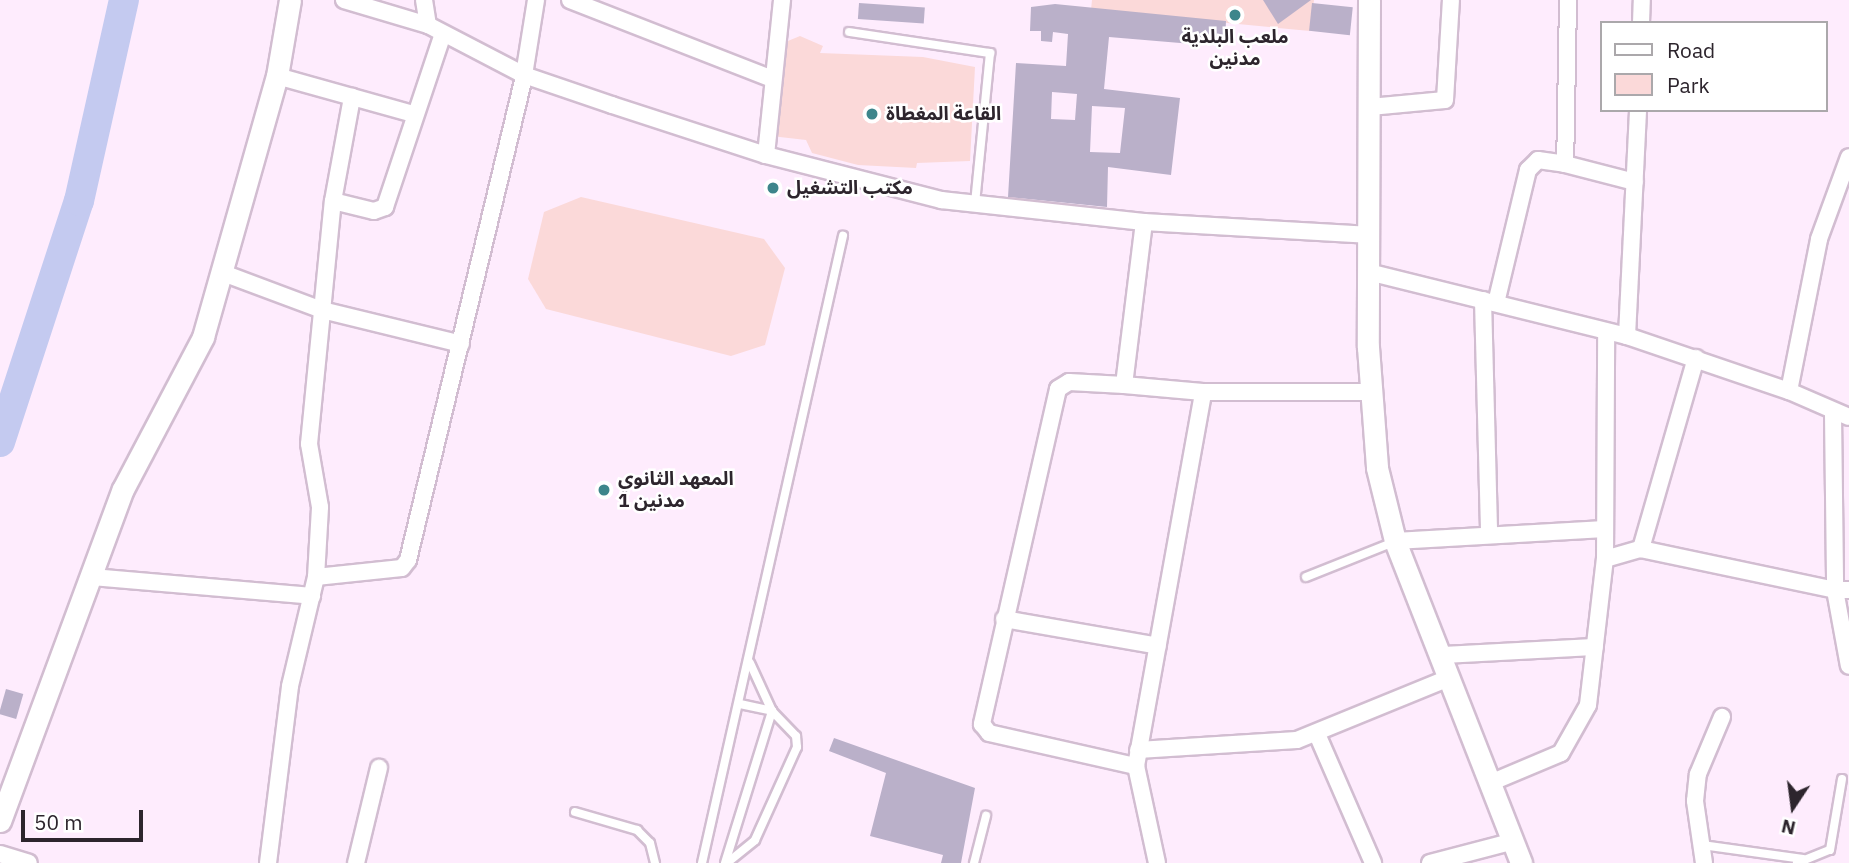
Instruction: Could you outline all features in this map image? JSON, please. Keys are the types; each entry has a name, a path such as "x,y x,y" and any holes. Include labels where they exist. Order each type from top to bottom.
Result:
{"street":[{"path":"0,821 123,489 203,337 277,76 290,0"},
{"path":"344,0 428,25 524,75 766,155 974,207 1144,222 1367,234"},
{"path":"424,0 428,25"},
{"path":"316,577 406,565 524,75 536,0"},
{"path":"570,0 773,79"},
{"path":"766,155 782,0"},
{"path":"1369,0 1367,234 1377,467 1395,541 1442,654 1521,863"},
{"path":"1370,107 1445,100 1451,0"},
{"path":"1565,164 1568,0"},
{"path":"1641,21 1642,0"},
{"path":"333,201 374,211 385,207 412,114 443,34"},
{"path":"277,76 412,114"},
{"path":"268,863 290,686 316,577 320,507 309,444 333,201 352,97"},
{"path":"1626,336 1638,112"},
{"path":"1789,391 1819,239 1849,157"},
{"path":"1489,535 1489,301 1528,170 1541,159 1635,182"},
{"path":"1124,385 1144,222"},
{"path":"1368,272 1626,336 1789,391 1841,416 1842,590 1849,666"},
{"path":"223,273 322,310 461,344"},
{"path":"1490,783 1561,753 1588,705 1605,559 1606,332"},
{"path":"1641,550 1696,358"},
{"path":"1373,392 1203,392 1069,382 1058,389 1004,619 984,731 1137,758 1276,744 1317,734 1451,677"},
{"path":"1157,863 1137,758 1203,392"},
{"path":"1395,541 1605,529"},
{"path":"1605,559 1641,550 1842,590"},
{"path":"92,577 312,596"},
{"path":"1004,619 1158,646"},
{"path":"1442,654 1595,647"},
{"path":"1704,863 1698,774 1723,717"},
{"path":"1317,734 1373,863"},
{"path":"356,863 379,768"},
{"path":"1430,863 1514,841"},
{"path":"0,854 29,863"}],"lane":[{"path":"849,32 990,53 974,207"},
{"path":"702,863 750,663 843,236"},
{"path":"1306,577 1395,541"},
{"path":"726,863 755,840 796,747 796,736 772,711 750,663"},
{"path":"740,704 772,711"},
{"path":"726,863 772,711"},
{"path":"1797,863 1830,850 1842,779"},
{"path":"575,812 637,830 650,843 655,863"},
{"path":"974,863 986,816"},
{"path":"1702,845 1808,859"}],"green space":[{"name":"ملعب البلدية مدنين","path":"1092,0 1314,0 1310,31 1091,10"},
{"name":"القاعة المغطاة","path":"800,36 823,46 820,53 923,57 975,67 970,161 917,163 916,168 858,165 812,153 806,140 771,136 783,43"},
{"path":"581,197 764,239 785,268 765,345 731,356 546,309 528,279 544,212"}],"building":[{"path":"1263,0 1311,0 1278,24"},
{"path":"859,3 925,8 924,24 858,19"},
{"path":"1312,3 1353,7 1350,35 1309,31"},
{"path":"1055,4 1226,21 1225,41 1205,39 1204,45 1109,37 1104,89 1180,98 1171,175 1108,167 1107,207 1008,197 1016,63 1066,66 1068,34 1053,32 1052,42 1041,41 1041,31 1030,31 1031,7","holes":["1052,92 1077,94 1075,120 1051,119","1092,106 1125,108 1120,153 1090,152"]},
{"path":"6,689 23,694 16,719 0,714"},
{"path":"834,738 975,788 961,863 941,863 943,855 870,836 886,773 829,751"}],"waterway":[{"path":"0,442 79,201 124,0"}],"place":[{"name":"ملعب البلدية مدنين","path":"1235,15"},
{"name":"القاعة المغطاة","path":"872,114"},
{"name":"مكتب التشغيل","path":"773,188"},
{"name":"المعهد الثانوي مدنين 1","path":"604,490"}]}
